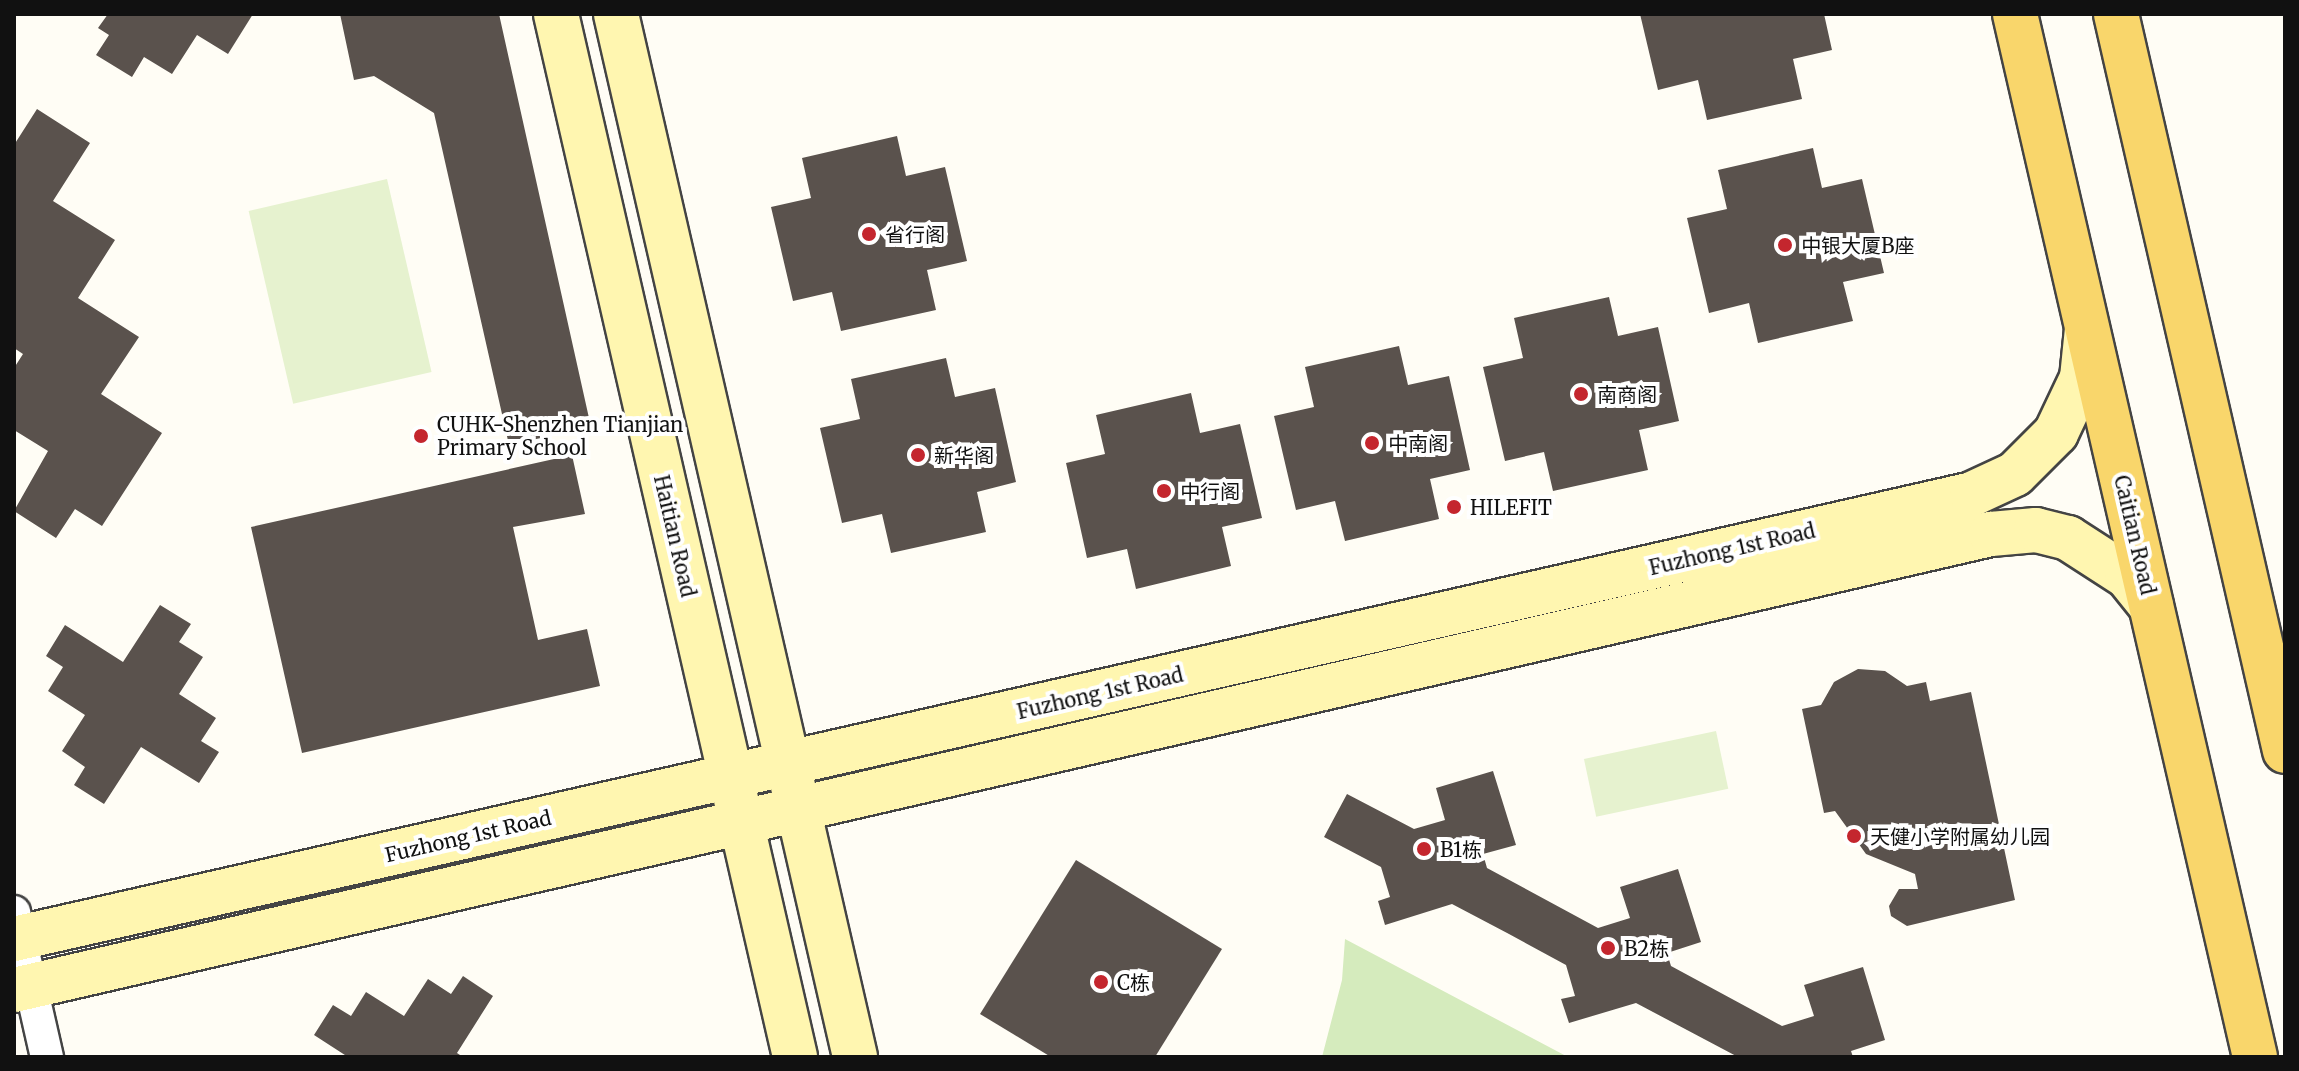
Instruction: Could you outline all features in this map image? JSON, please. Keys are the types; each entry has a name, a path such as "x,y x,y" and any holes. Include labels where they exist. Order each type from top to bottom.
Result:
{"main road":[{"name":"Caitian Road","path":"2015,14 2255,1057"},
{"path":"2116,14 2285,751"}],"street":[{"name":"Haitian Road","path":"556,14 795,1057"},
{"path":"616,14 855,1057"},
{"name":"Fuzhong 1st Road","path":"16,930 731,777 1946,500 2001,483 2044,449 2075,399 2085,359 2087,326"},
{"path":"1946,500 1956,542"},
{"path":"22,988 1956,542 2021,530 2068,538 2127,576 2151,606"},
{"path":"16,930 22,988 47,1057"}],"green space":[{"path":"387,179 432,372 293,404 249,211"},
{"path":"1716,731 1728,789 1596,817 1584,759"},
{"path":"1345,939 1568,1057 1322,1057 1342,980"}],"building":[{"path":"108,14 253,14 228,54 197,35 172,74 144,57 132,77 96,55 109,35 98,28"},
{"path":"340,14 499,14 591,427 509,445 434,113 374,76 354,80"},
{"path":"1640,14 1824,14 1832,50 1793,59 1802,99 1707,120 1698,80 1658,90"},
{"path":"37,109 90,143 53,201 115,240 78,298 139,337 101,394 162,433 102,526 75,509 56,538 14,511 48,451 14,430 14,368 23,354 14,348 14,145"},
{"name":"省行阁","path":"897,136 906,176 945,167 967,261 927,270 936,310 841,331 832,292 793,301 771,207 811,198 802,158"},
{"name":"中银大厦B座","path":"1813,148 1822,188 1862,179 1884,273 1843,282 1853,321 1758,343 1749,303 1709,313 1687,218 1727,209 1718,170"},
{"name":"南商阁","path":"1609,297 1618,336 1658,327 1679,421 1639,430 1648,470 1553,491 1544,452 1505,461 1483,367 1523,358 1514,318"},
{"name":"中南阁","path":"1399,346 1408,385 1449,376 1470,470 1430,479 1439,519 1345,541 1335,501 1296,510 1274,416 1314,407 1305,367"},
{"name":"新华阁","path":"946,358 955,397 995,388 1016,482 977,492 986,532 891,553 882,514 842,523 820,428 860,419 851,379"},
{"name":"中行阁","path":"1191,393 1200,433 1240,424 1262,518 1222,527 1231,566 1136,589 1127,549 1087,558 1066,463 1105,454 1096,415"},
{"path":"572,455 585,514 513,527 538,640 587,629 600,686 302,753 251,527"},
{"path":"160,605 191,624 179,642 203,657 179,694 216,718 201,741 219,752 199,783 141,747 104,804 74,785 85,767 62,751 85,715 48,691 63,667 46,656 65,625 123,662"},
{"path":"1858,669 1885,671 1907,686 1926,682 1930,701 1971,692 2015,900 1907,926 1891,916 1889,906 1899,889 1918,889 1915,874 1866,854 1835,811 1824,813 1802,709 1821,705 1834,682"},
{"path":"1493,771 1516,845 1483,854 1487,868 1598,928 1630,918 1620,887 1678,869 1701,942 1667,953 1671,966 1782,1026 1814,1016 1804,985 1863,967 1885,1040 1851,1051 1853,1057 1738,1057 1636,1003 1569,1023 1561,999 1575,996 1566,965 1509,934 1452,904 1385,925 1378,901 1390,897 1381,867 1324,837 1347,794 1414,829 1445,820 1436,788"},
{"name":"C栋","path":"1076,860 1222,949 1155,1057 1051,1057 980,1014"},
{"path":"463,976 493,996 457,1053 463,1057 348,1057 314,1035 333,1005 351,1016 366,992 404,1016 428,979 451,994"}],"place":[{"name":"省行阁","path":"869,234"},
{"name":"中银大厦B座","path":"1785,245"},
{"name":"南商阁","path":"1581,394"},
{"name":"CUHK-Shenzhen Tianjian Primary School","path":"421,436"},
{"name":"中南阁","path":"1372,443"},
{"name":"新华阁","path":"918,455"},
{"name":"中行阁","path":"1164,491"},
{"name":"HILEFIT","path":"1454,507"},
{"name":"天健小学附属幼儿园","path":"1854,836"},
{"name":"B1栋","path":"1424,849"},
{"name":"B2栋","path":"1608,948"},
{"name":"C栋","path":"1101,982"}]}
